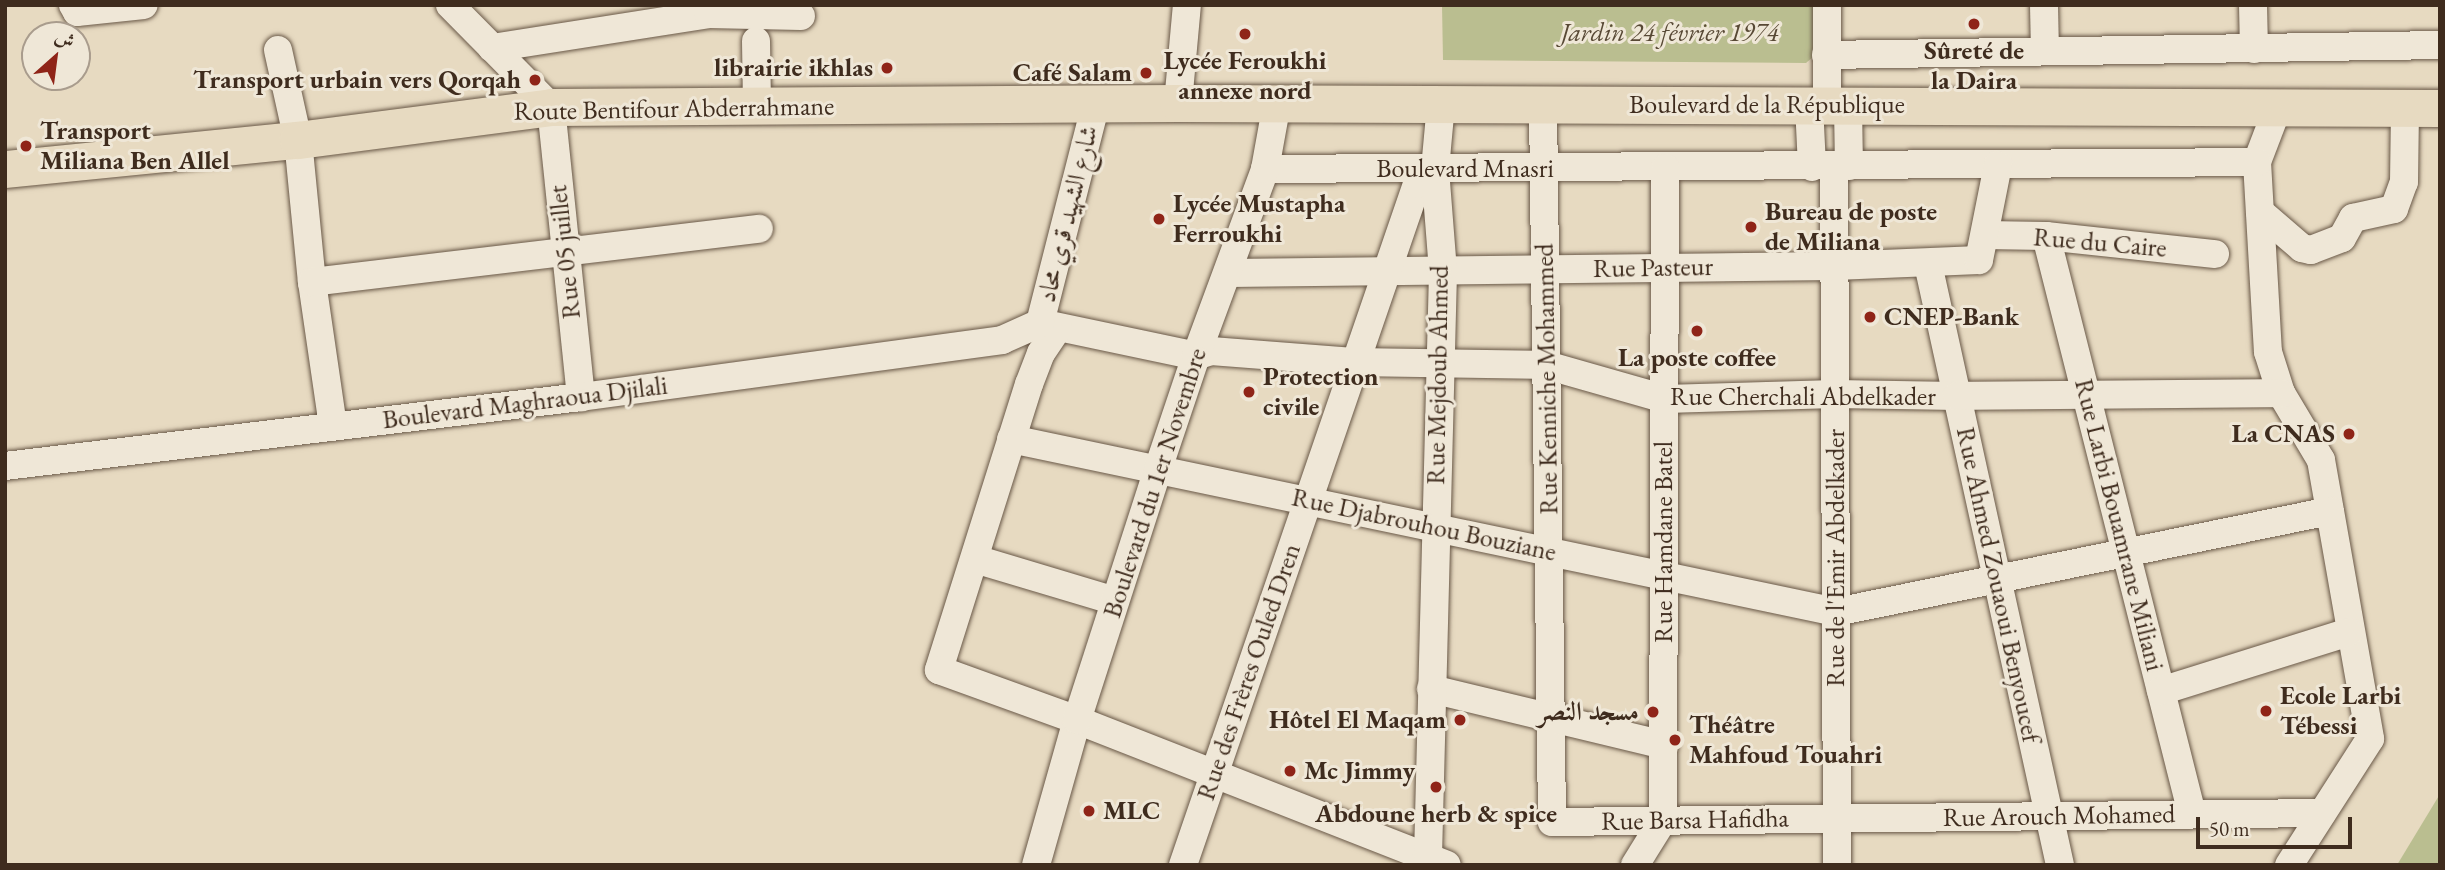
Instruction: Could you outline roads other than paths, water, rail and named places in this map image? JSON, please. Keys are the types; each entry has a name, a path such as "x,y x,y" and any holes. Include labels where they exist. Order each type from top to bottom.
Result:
{"main road":[{"name":"Boulevard de la République","path":"1178,103 2422,108"},
{"name":"Route Bentifour Abderrahmane","path":"5,169 298,140 551,107 1178,103"}],"street":[{"path":"73,5 77,12 144,5"},
{"path":"450,5 551,107"},
{"path":"1178,103 1187,5"},
{"path":"1827,5 1826,55 1832,166"},
{"path":"2044,5 2045,51"},
{"path":"2253,5 2254,49"},
{"path":"492,48 708,15 801,16"},
{"path":"756,41 757,106"},
{"path":"1826,55 2440,45"},
{"path":"278,50 298,140 312,282 333,426"},
{"name":"Boulevard du 1er Novembre","path":"1036,865 1077,720 1158,469 1196,356 1229,273 1265,169 1277,103"},
{"name":"شارع الشهيد قري محاد","path":"1077,720 939,670 1049,326 1096,104"},
{"name":"Rue Mejdoub Ahmed","path":"1433,862 1431,689 1443,271 1435,169 1441,104"},
{"name":"Rue Kenniche Mohammed","path":"1543,104 1552,822"},
{"path":"1828,105 1832,166"},
{"name":"Rue 05 juillet","path":"551,107 581,397"},
{"path":"2278,107 2257,162 2268,352 2281,393 2321,460 2349,632 2370,739 2289,865"},
{"path":"2260,212 2302,248 2311,250 2342,238 2353,218 2394,209 2404,182 2422,108"},
{"name":"Boulevard Mnasri","path":"1265,169 2257,162"},
{"name":"Rue Pasteur","path":"1229,273 1835,266 1979,260 1998,165"},
{"name":"Rue de l'Emir Abdelkader","path":"1832,166 1835,266 1837,865"},
{"name":"Rue Hamdane Batel","path":"1663,820 1665,168"},
{"name":"Rue des Frères Ouled Dren","path":"1183,865 1417,184 1435,169"},
{"path":"312,282 759,229"},
{"name":"Rue du Caire","path":"1985,235 2046,236 2215,254"},
{"name":"Rue Larbi Bouamrane Miliani","path":"2046,236 2192,814"},
{"name":"Rue Ahmed Zouaoui Benyoucef","path":"1928,264 2060,865"},
{"name":"Boulevard Maghraoua Djilali","path":"5,466 581,397 1002,340 1049,326"},
{"name":"Rue Cherchali Abdelkader","path":"1049,326 1196,356 1211,351 1354,362 1546,365 1665,399 1835,394 1957,396 2281,393"},
{"path":"1002,340 1029,384"},
{"name":"Rue Djabrouhou Bouziane","path":"1011,439 1836,612"},
{"path":"1836,612 1997,582 2330,511"},
{"path":"975,559 1115,601"},
{"path":"2161,691 2349,632"},
{"path":"1431,689 1664,745"},
{"path":"1077,720 1433,862"},
{"name":"Rue Arouch Mohamed","path":"1838,818 2322,813"},
{"name":"Rue Barsa Hafidha","path":"1552,822 1838,818"},
{"path":"1635,865 1663,820"}],"place":[{"name":"Sûreté de la Daira","path":"1974,24"},
{"name":"Lycée Feroukhi annexe nord","path":"1245,34"},
{"name":"librairie ikhlas","path":"887,68"},
{"name":"Café Salam","path":"1146,73"},
{"name":"Transport urbain vers Qorqah","path":"535,80"},
{"name":"Transport Miliana Ben Allel","path":"26,146"},
{"name":"Lycée Mustapha Ferroukhi","path":"1159,219"},
{"name":"Bureau de poste de Miliana","path":"1751,227"},
{"name":"CNEP-Bank","path":"1870,317"},
{"name":"La poste coffee","path":"1697,331"},
{"name":"Protection civile","path":"1249,392"},
{"name":"La CNAS","path":"2349,434"},
{"name":"Ecole Larbi Tébessi","path":"2266,711"},
{"name":"مسجد النصر","path":"1653,712"},
{"name":"Hôtel El Maqam","path":"1460,720"},
{"name":"Théâtre Mahfoud Touahri","path":"1675,740"},
{"name":"Mc Jimmy","path":"1290,771"},
{"name":"Abdoune herb & spice","path":"1436,787"},
{"name":"MLC","path":"1089,811"}],"park label":[{"name":"Jardin 24 février 1974","path":"1670,33"}]}
